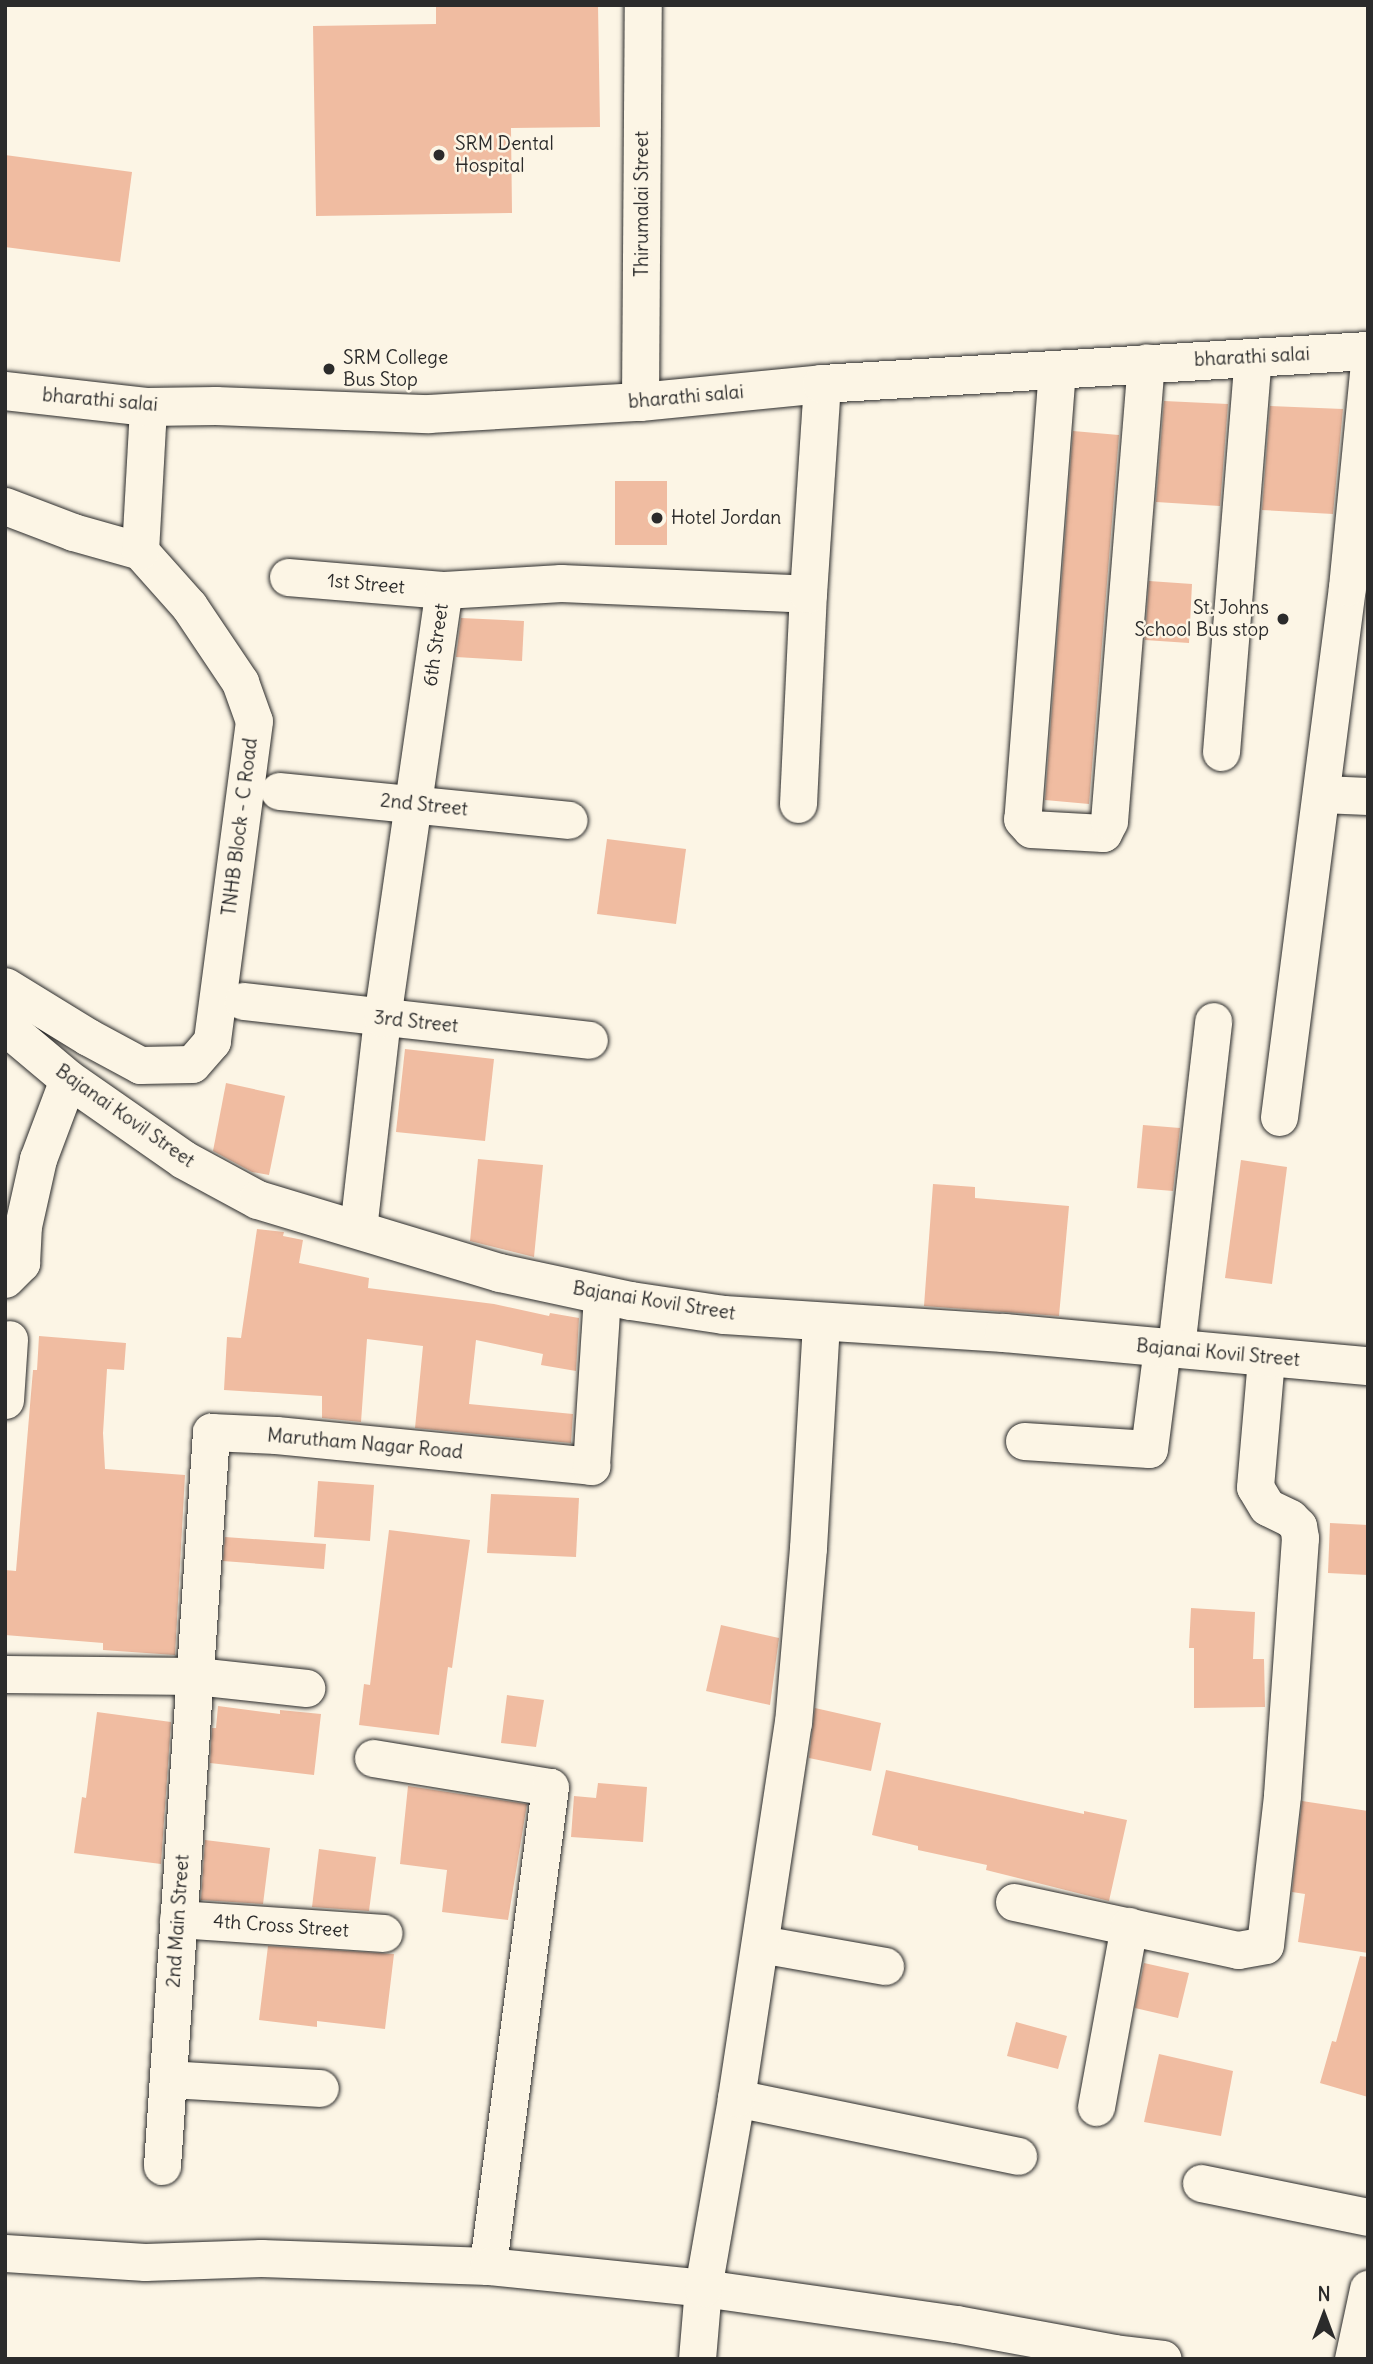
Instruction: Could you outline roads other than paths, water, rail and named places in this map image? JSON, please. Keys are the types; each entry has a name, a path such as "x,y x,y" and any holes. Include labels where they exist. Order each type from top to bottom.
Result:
{"street":[{"name":"Thirumalai Street","path":"640,402 643,5"},
{"name":"bharathi salai","path":"5,391 148,407 216,406 429,414 640,402 822,384 1146,362 1368,351"},
{"path":"1221,752 1253,357"},
{"path":"1056,369 1022,819 1031,829 1104,833 1109,821 1146,362"},
{"path":"1279,1117 1322,794 1357,588 1368,373"},
{"path":"798,804 822,384"},
{"path":"5,506 73,532 140,551 148,407"},
{"name":"TNHB Block - C Road","path":"5,986 88,1037 141,1065 192,1064 212,1041 254,721 240,682 226,660 189,606 140,551"},
{"name":"1st Street","path":"288,577 444,590"},
{"name":"6th Street","path":"358,1229 382,1018 444,590 561,583 808,594"},
{"name":"2nd Street","path":"279,791 569,820"},
{"path":"1322,794 1368,796"},
{"name":"3rd Street","path":"243,1001 589,1040"},
{"path":"1024,1441 1149,1449 1169,1348 1213,1021"},
{"name":"Bajanai Kovil Street","path":"5,1026 68,1079 184,1160 258,1200 500,1273 602,1295 724,1315 1169,1348 1368,1366"},
{"path":"5,1279 21,1262 23,1226 38,1159 68,1079"},
{"name":"Marutham Nagar Road","path":"196,1676 211,1432 276,1435 591,1466 602,1295"},
{"path":"697,2359 703,2288 736,2098 793,1723 808,1548 821,1321"},
{"path":"5,1400 9,1339"},
{"path":"1014,1902 1238,1950 1265,1945 1282,1795 1300,1538 1298,1526 1290,1518 1267,1507 1255,1487 1266,1358"},
{"path":"5,1674 196,1676 306,1688"},
{"name":"2nd Main Street","path":"162,2166 196,1676"},
{"path":"373,1758 550,1787 488,2266"},
{"name":"4th Cross Street","path":"178,1919 384,1933"},
{"path":"1096,2107 1129,1926"},
{"path":"760,1944 885,1966"},
{"path":"168,2079 320,2088"},
{"path":"736,2098 1018,2156"},
{"path":"1200,2183 1368,2217"},
{"path":"5,2253 145,2262 261,2258 488,2266 703,2288 956,2324 1114,2353 1163,2359"},
{"path":"1353,2359 1368,2290"}],"place":[{"name":"SRM Dental Hospital","path":"439,155"},
{"name":"SRM College Bus Stop","path":"329,369"},
{"name":"Hotel Jordan","path":"657,518"},
{"name":"St. Johns School Bus stop","path":"1283,619"}]}
